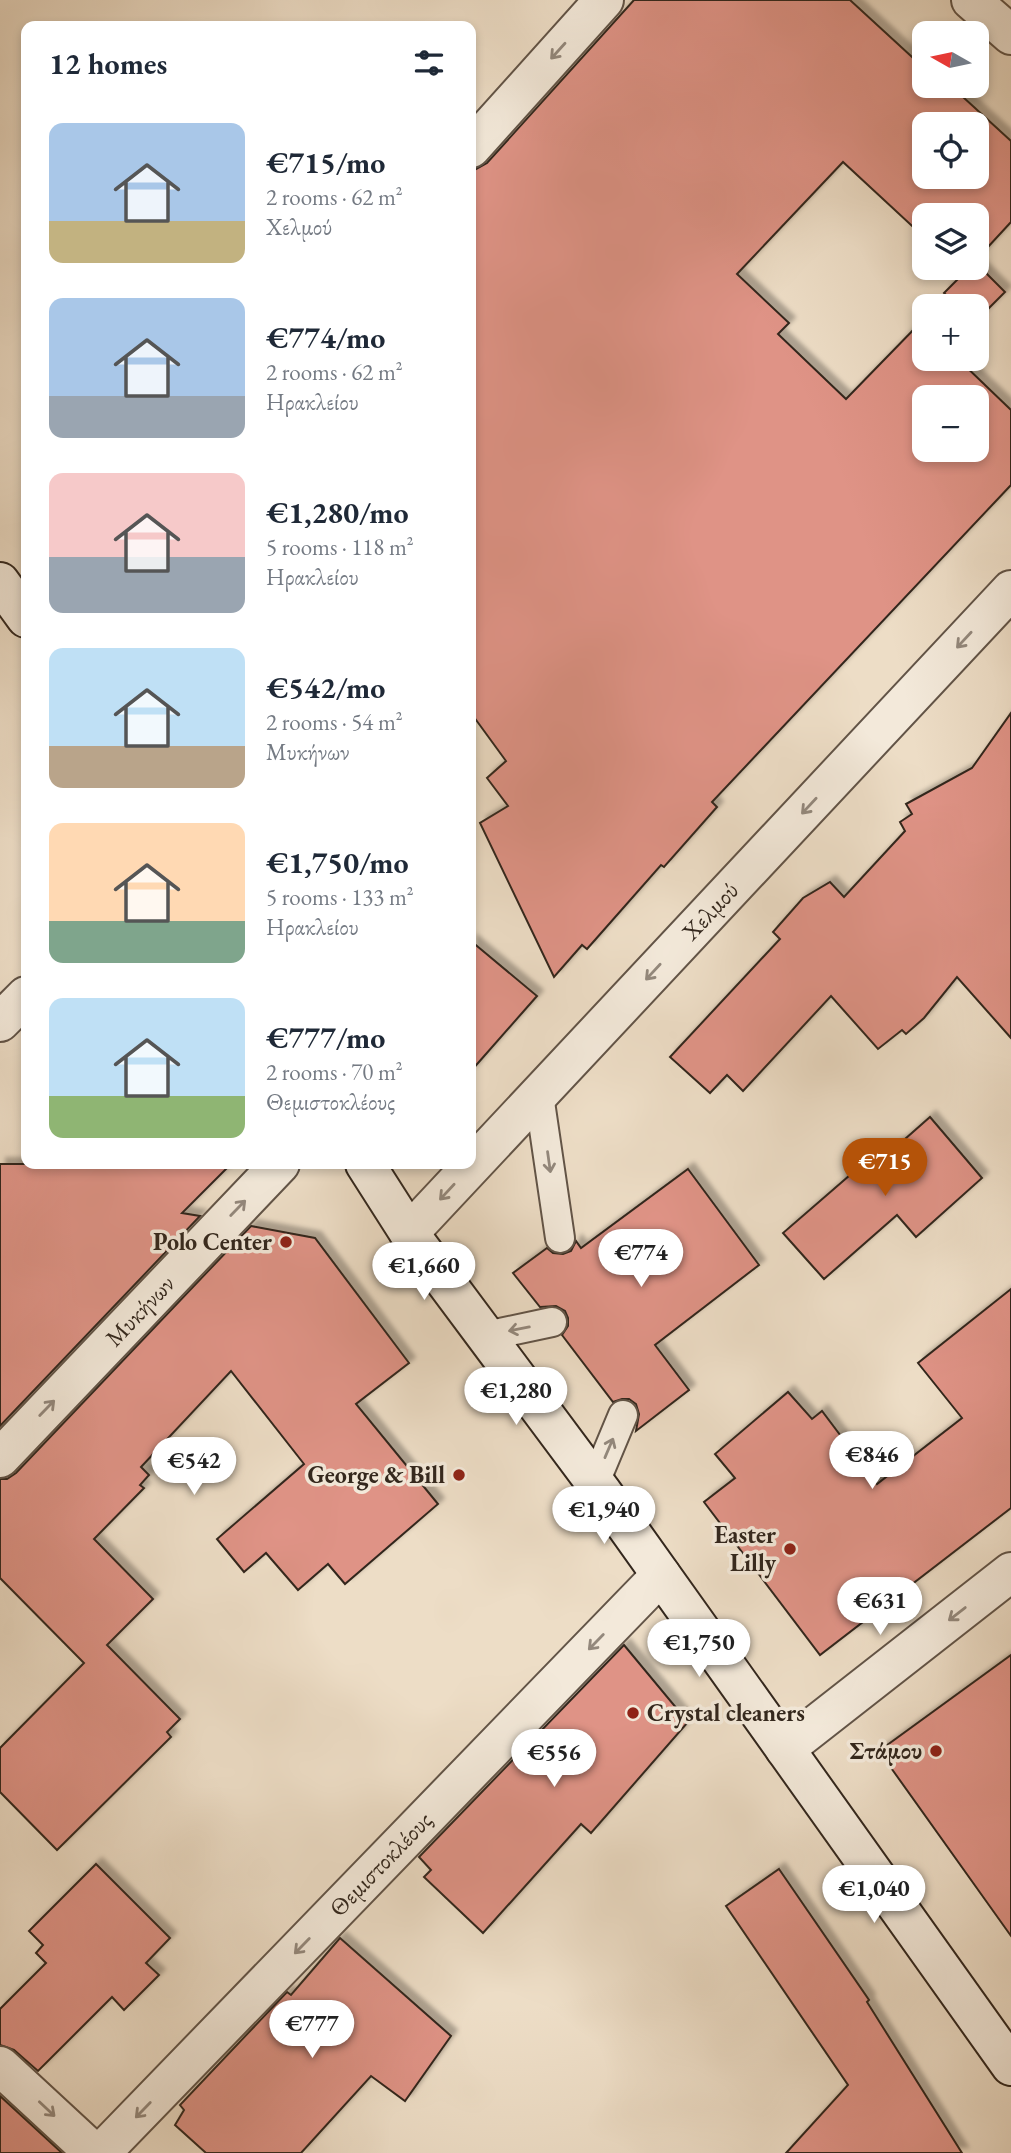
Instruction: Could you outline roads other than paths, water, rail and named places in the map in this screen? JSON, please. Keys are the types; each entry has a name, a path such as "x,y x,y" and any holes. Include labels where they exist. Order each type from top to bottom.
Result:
{"street":[{"path":"476,142 604,0"},
{"path":"971,0 1011,35"},
{"path":"0,582 21,611"},
{"name":"Χελμού","path":"476,1162 1011,590"},
{"path":"0,1022 21,1001"},
{"name":"Μυκήνων","path":"0,1458 275,1169"},
{"path":"368,1169 410,1233 595,1482 1011,2066"},
{"name":"Χελμού","path":"410,1233 470,1169"},
{"path":"785,1749 1011,1572"},
{"name":"Θεμιστοκλέους","path":"101,2153 661,1575"},
{"path":"0,2066 94,2153"}],"lane":[{"path":"539,1095 560,1238"},
{"path":"486,1336 552,1322"},
{"path":"595,1482 623,1415"}],"place":[{"name":"Polo Center","path":"286,1242"},
{"name":"George & Bill","path":"459,1475"},
{"name":"Easter Lilly","path":"790,1549"},
{"name":"Crystal cleaners","path":"633,1713"},
{"name":"Στάμου","path":"936,1751"}]}
